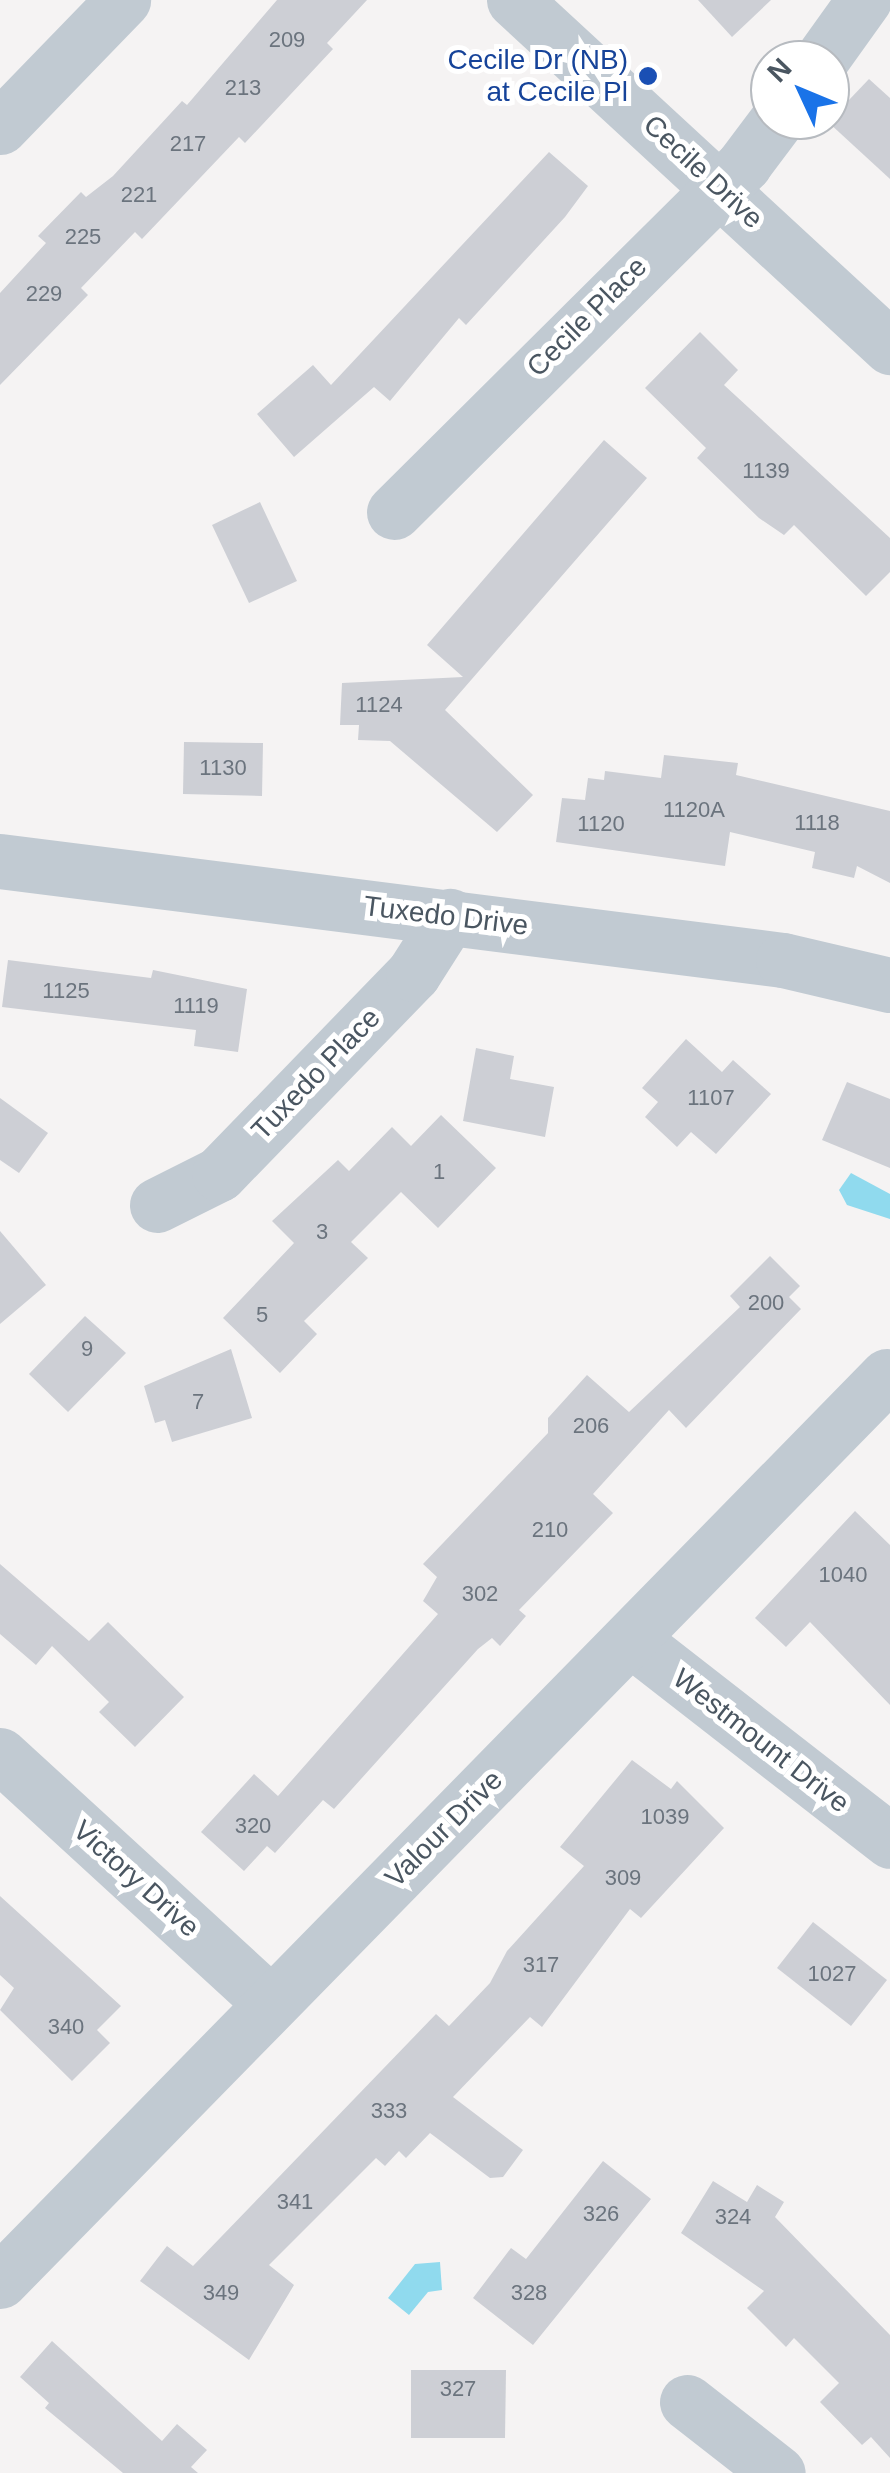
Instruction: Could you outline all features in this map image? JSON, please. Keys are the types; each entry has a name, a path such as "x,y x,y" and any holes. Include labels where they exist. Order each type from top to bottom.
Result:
{"street":[{"path":"0,128 124,0"},
{"name":"Cecile Drive","path":"514,0 890,347"},
{"path":"835,40 864,0"},
{"name":"Cecile Place","path":"394,512 720,188 760,140"},
{"name":"Tuxedo Drive","path":"0,861 783,960 890,985"},
{"name":"Tuxedo Place","path":"157,1206 219,1174 413,974 450,916"},
{"name":"Valour Drive","path":"0,2281 887,1376"},
{"name":"Westmount Drive","path":"632,1640 890,1841"},
{"name":"Victory Drive","path":"0,1755 271,2003"},
{"path":"687,2402 778,2473"}],"water":[{"path":"851,1173 890,1194 890,1219 847,1205 839,1190"},
{"path":"440,2262 442,2290 428,2292 409,2315 388,2298 415,2264"}],"building":[{"path":"277,0 367,0 327,43 333,49 245,143 239,137 142,239 135,232 81,288 88,295 0,385 0,293 46,243 38,236 81,192 86,197 113,176 182,101 187,105"},
{"path":"698,0 771,0 732,37"},
{"path":"869,79 890,98 890,179 848,140 850,99"},
{"path":"549,152 588,186 565,217 466,325 459,318 390,401 374,387 294,457 257,414 313,365 331,385"},
{"path":"700,332 738,370 724,385 890,538 890,572 866,596 794,525 784,535 759,518 697,458 706,448 645,388"},
{"path":"604,440 647,478 445,710 533,795 497,832 390,741 358,740 359,725 340,725 342,683 463,677 427,645"},
{"path":"260,502 297,581 249,603 212,525"},
{"path":"184,742 263,743 262,796 183,794"},
{"path":"664,755 738,763 736,775 890,811 890,883 857,866 854,878 812,868 815,852 730,832 725,866 556,842 562,798 585,800 588,778 604,780 605,771 661,778"},
{"path":"8,960 151,978 153,970 247,989 238,1052 194,1046 196,1030 2,1007"},
{"path":"686,1039 722,1072 733,1060 771,1094 716,1154 691,1132 677,1147 645,1117 658,1102 642,1088"},
{"path":"476,1048 514,1056 510,1079 554,1087 545,1137 463,1121"},
{"path":"847,1082 890,1099 890,1168 822,1140"},
{"path":"0,1098 48,1133 19,1173 0,1160"},
{"path":"441,1115 496,1168 438,1228 401,1192 351,1242 368,1258 304,1321 317,1334 280,1373 223,1318 294,1243 272,1221 338,1160 349,1171 392,1127 411,1146"},
{"path":"0,1231 46,1285 0,1324"},
{"path":"770,1256 800,1286 789,1297 801,1309 686,1428 669,1410 593,1494 613,1513 519,1610 526,1616 500,1646 492,1638 478,1649 334,1809 323,1800 275,1853 267,1846 244,1871 201,1832 254,1774 278,1796 438,1614 423,1601 437,1577 423,1564 548,1433 548,1418 587,1375 629,1412 740,1307 730,1296"},
{"path":"85,1316 126,1353 68,1412 29,1374"},
{"path":"231,1349 252,1418 172,1442 165,1420 155,1423 144,1386"},
{"path":"855,1511 890,1545 890,1705 810,1622 786,1647 755,1618"},
{"path":"0,1564 89,1641 108,1622 184,1697 135,1747 99,1712 109,1702 52,1646 36,1665 0,1634"},
{"path":"632,1760 671,1789 677,1781 724,1828 641,1918 630,1909 542,2027 530,2017 453,2097 523,2150 503,2177 490,2178 430,2133 406,2158 399,2151 385,2166 376,2158 269,2265 294,2285 249,2360 140,2281 167,2246 193,2266 436,2014 449,2026 490,1983 507,1951 584,1866 560,1847"},
{"path":"0,1896 121,2006 97,2030 110,2043 72,2081 0,2010 14,1988 0,1975"},
{"path":"813,1922 887,1980 851,2026 777,1968"},
{"path":"603,2161 651,2199 533,2345 473,2298 511,2248 526,2259"},
{"path":"713,2181 747,2202 757,2185 784,2202 775,2217 890,2335 890,2458 871,2437 862,2445 820,2402 839,2383 794,2338 786,2347 747,2308 764,2291 681,2233"},
{"path":"52,2341 162,2441 177,2424 207,2450 191,2467 198,2473 123,2473 45,2408 49,2403 20,2377"},
{"path":"411,2370 506,2370 505,2438 411,2438"}],"place":[{"name":"Cecile Dr (NB) at Cecile Pl","path":"648,76"}]}
